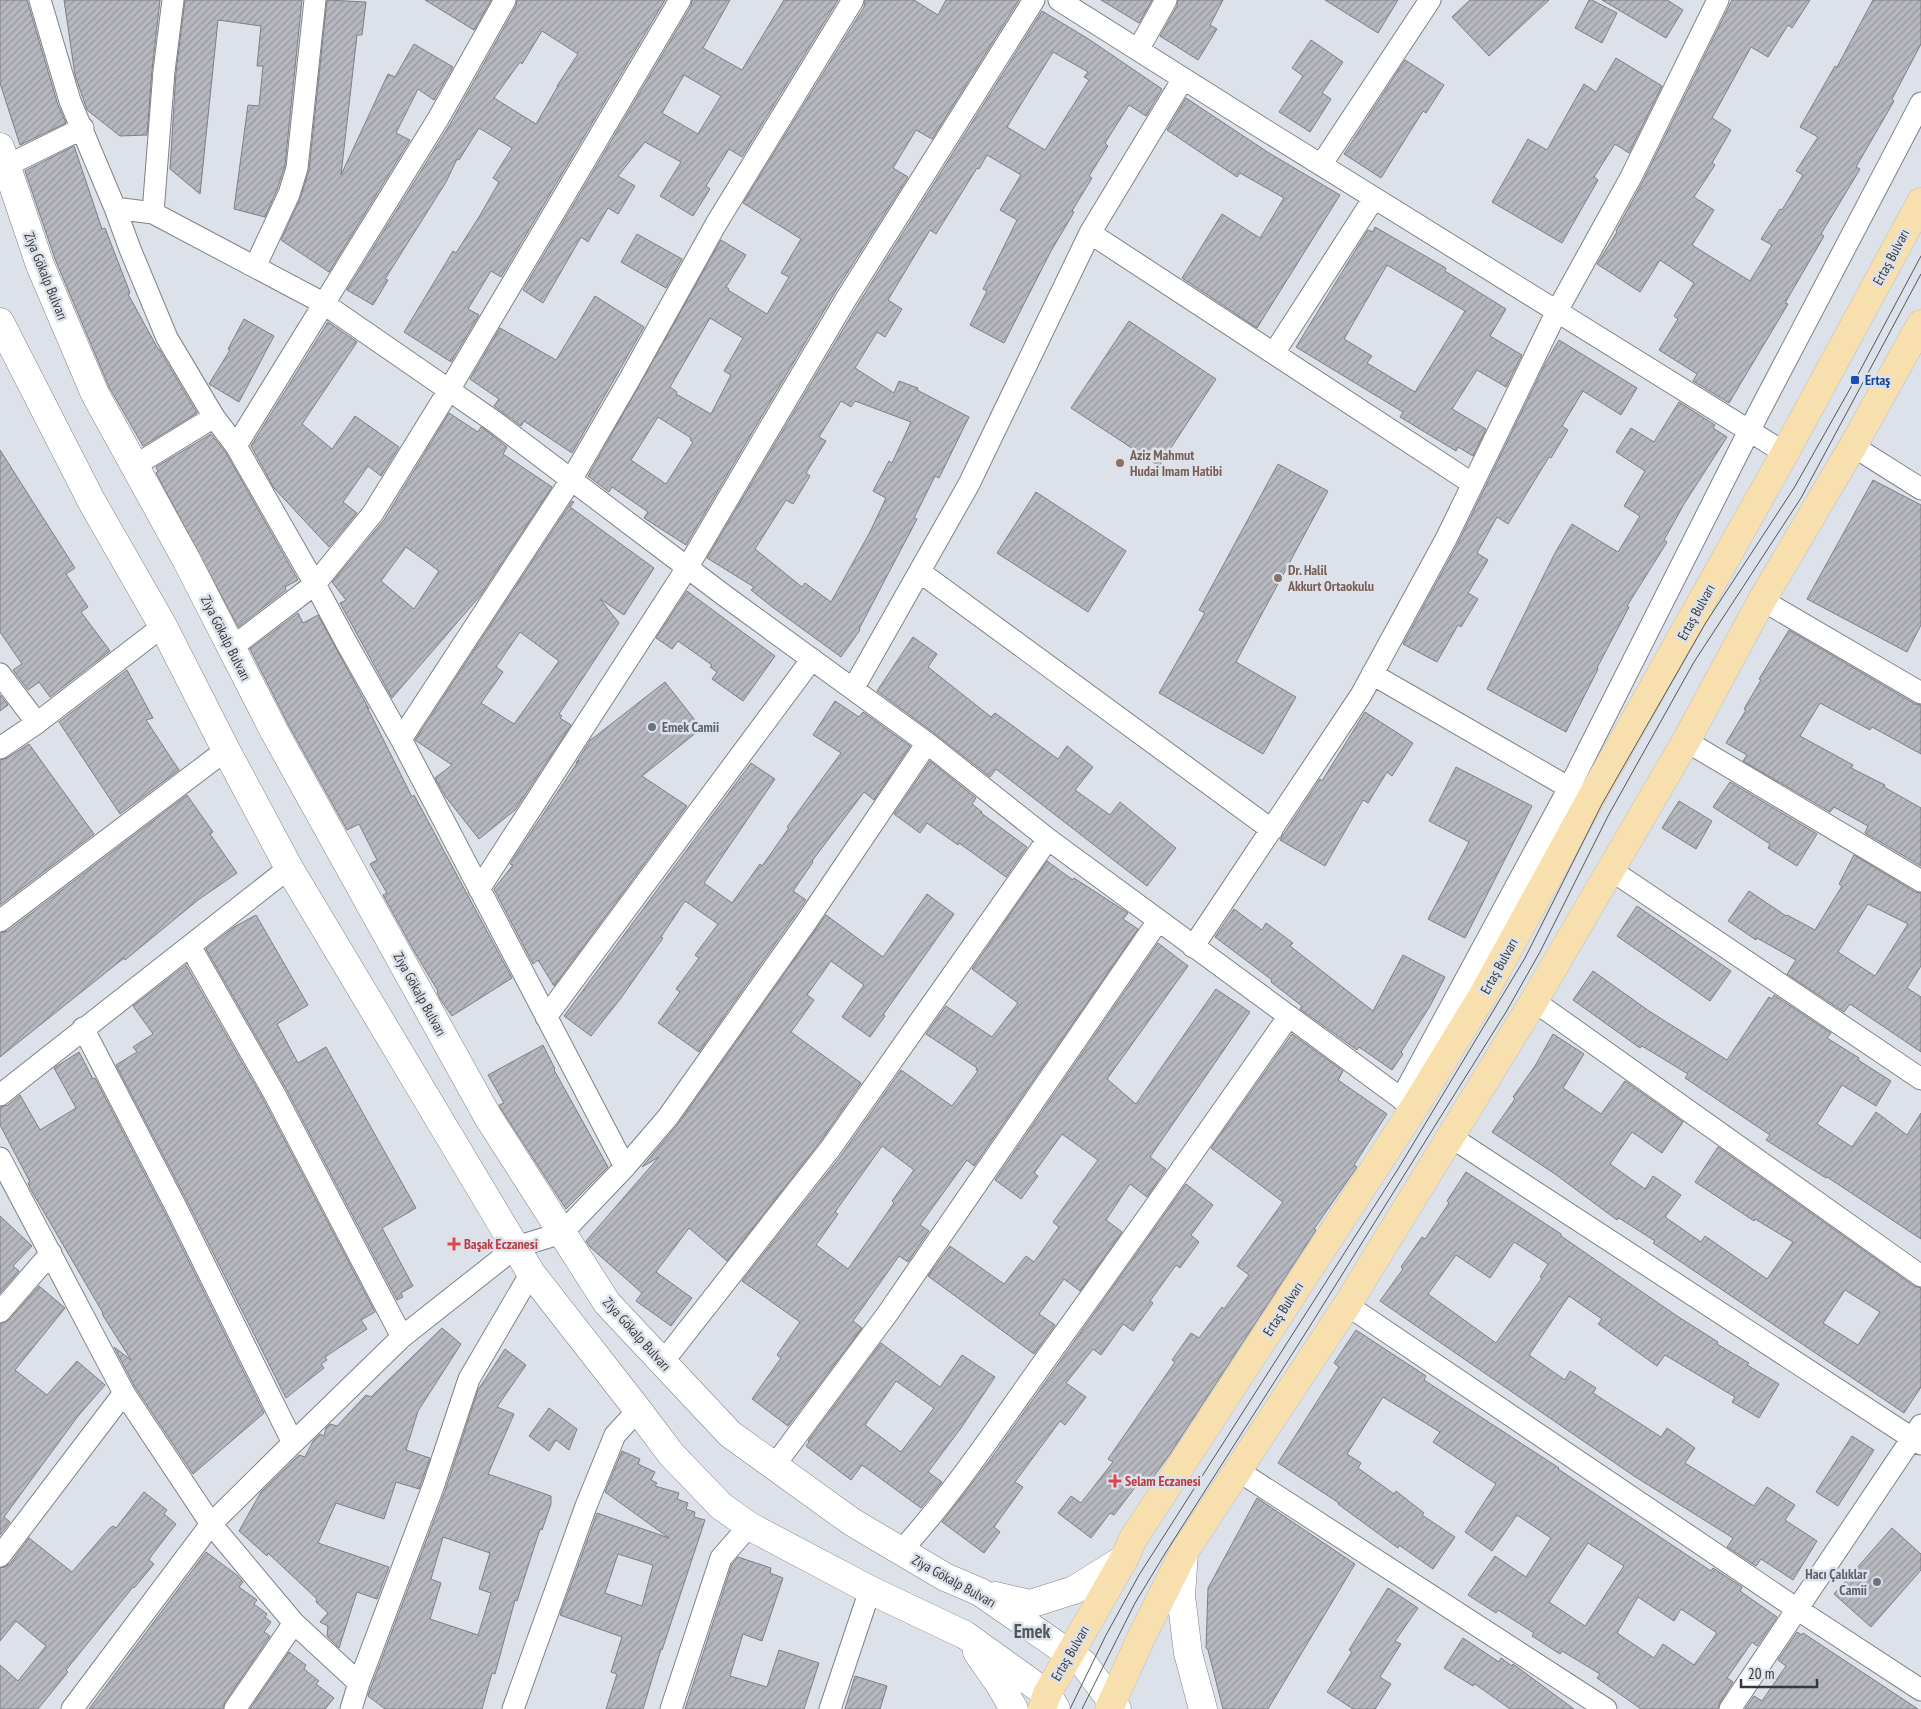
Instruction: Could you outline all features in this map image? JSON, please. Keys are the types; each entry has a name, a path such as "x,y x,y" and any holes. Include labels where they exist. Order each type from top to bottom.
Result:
{"main road":[{"name":"Ziya Gökalp Bulvarı","path":"2,160 40,265 96,394 188,561 274,731 488,1117 607,1303 730,1434 852,1522 945,1578 980,1592 1084,1664 1113,1707"},
{"name":"Ertaş Bulvarı","path":"1048,1704 1069,1654 1124,1560 1139,1530 1407,1103 1483,995 1579,794 1784,453 1921,202"},
{"path":"0,322 92,502 164,626 226,750 289,868 531,1272 671,1454 721,1506 749,1526 870,1590 965,1635 1048,1704"},
{"path":"1113,1707 1141,1638 1184,1552 1347,1306 1534,1001 1686,741 1762,600 1853,446 1921,324"},
{"path":"1184,1552 1181,1596 1188,1653 1203,1709"},
{"path":"980,1592 1030,1604 1074,1590 1124,1560"},
{"path":"965,1635 1000,1684 1014,1709"}],"street":[{"path":"40,0 70,101 83,128 130,250 167,338 214,417 236,446 401,739 625,1167"},
{"path":"153,213 164,71 173,0"},
{"path":"255,267 289,194 297,168 315,0"},
{"path":"236,446 438,119 505,0"},
{"path":"231,648 315,584 373,513 449,390 680,0"},
{"path":"401,739 571,480 716,224 853,0"},
{"path":"479,889 687,568 846,299 1034,0"},
{"path":"1059,0 1784,453"},
{"path":"1138,50 1166,0"},
{"path":"1321,165 1430,0"},
{"path":"1194,947 1372,674 1446,539 1557,311 1631,177 1718,0"},
{"path":"853,689 969,484 1090,233 1183,79"},
{"path":"1372,674 1579,794 1748,431 1921,103"},
{"path":"2,160 83,128"},
{"path":"1274,353 1374,198"},
{"path":"115,208 153,213 323,303 449,390 687,568 927,743 1048,839 1158,921 1407,1103"},
{"path":"1090,233 1473,484"},
{"path":"134,466 214,417"},
{"path":"1853,446 1921,490"},
{"path":"920,572 1272,830"},
{"path":"1762,600 1921,693"},
{"path":"0,748 37,723 164,626"},
{"path":"546,1017 812,659"},
{"path":"0,674 37,723"},
{"path":"1686,741 1921,881"},
{"path":"72,1709 211,1524 293,1443 402,1337 516,1247 562,1233 625,1167 674,1109 807,921 927,743"},
{"path":"0,921 226,750"},
{"path":"662,1363 830,1149 1048,839"},
{"path":"0,1095 289,868"},
{"path":"1611,870 1921,1079"},
{"path":"774,1466 888,1312 1158,921"},
{"path":"190,946 274,1093 402,1337"},
{"path":"1534,1001 1921,1276"},
{"path":"900,1551 916,1534 981,1450 1150,1215 1289,1016"},
{"path":"83,1028 175,1205 293,1443"},
{"path":"1450,1137 1918,1435 1730,1709"},
{"path":"0,1158 124,1393 211,1524 294,1623 359,1683"},
{"path":"0,1312 51,1254"},
{"path":"351,1709 359,1683 433,1487 469,1379 531,1272"},
{"path":"1347,1306 1797,1609 1921,1690"},
{"path":"0,1556 124,1393"},
{"path":"513,1709 586,1506 615,1435 638,1410"},
{"path":"1237,1470 1606,1709"},
{"path":"670,1709 721,1558 749,1526"},
{"path":"830,1709 870,1590"},
{"path":"235,1709 294,1623"}],"building":[{"path":"0,0 27,0 58,105 66,123 20,145 0,83"},
{"path":"64,0 160,0 147,135 120,136 87,110 75,75"},
{"path":"185,0 302,0 285,165 277,190 265,217 234,209 248,105 259,106 263,66 257,66 261,26 218,20 200,194 170,169 176,72"},
{"path":"327,0 366,2 362,35 357,35 341,175 388,74 395,77 414,44 453,67 434,100 418,89 396,133 410,140 329,272 281,240 300,199 309,170"},
{"path":"425,0 491,0 474,30"},
{"path":"517,0 665,0 501,277 491,271 468,309 479,315 451,362 404,332 453,251 456,253 479,217 499,182 493,178 512,148 479,128 459,160 457,159 446,182 385,279 388,280 373,305 347,290 449,126 516,6","holes":["542,31 578,54 557,86 536,124 494,98 520,62 522,64"]},
{"path":"692,0 730,0 703,48 742,70 784,0 838,0 742,157 729,149 706,186 710,189 693,216 660,196 681,162 645,142 618,176 635,186 618,214 608,208 588,242 581,237 543,303 523,290 691,6","holes":["684,75 721,96 698,134 662,113"]},
{"path":"865,0 914,0 938,15 946,0 1019,0 932,139 916,130 893,168 908,177 835,292 686,545 644,518 648,512 612,487 609,492 588,476 721,240 746,255 726,287 767,314 789,277 781,273 801,239 743,203 864,7","holes":["710,318 743,338 724,371 731,375 711,414 676,394 677,392 670,387","658,417 691,438 690,440 693,442 666,484 631,460"]},
{"path":"1101,0 1152,0 1139,23"},
{"path":"1178,0 1223,0 1210,25 1217,29 1198,60 1160,36 1177,6"},
{"path":"1325,0 1398,0 1378,33"},
{"path":"1470,0 1549,0 1489,56 1452,17"},
{"path":"1589,0 1617,13 1602,43 1575,28"},
{"path":"1602,0 1667,0 1683,10 1666,38"},
{"path":"1732,0 1810,0 1792,28 1788,25 1768,57 1751,47 1712,118 1731,130 1712,163 1715,165 1694,197 1714,210 1692,245 1750,281 1772,245 1761,239 1780,209 1782,210 1803,175 1796,171 1818,137 1800,127 1835,66 1837,67 1873,0 1921,0 1921,44 1892,99 1894,101 1856,167 1860,169 1821,234 1824,236 1785,303 1788,304 1729,403 1693,381 1697,374 1659,350 1678,319 1674,316 1694,283 1660,260 1640,292 1597,264 1617,232"},
{"path":"1042,11 1087,38 1162,89 1146,116 1129,105 1105,143 1108,146 1089,176 1092,178 1072,211 1074,212 1051,251 1004,343 970,325 987,291 983,289 1017,220 1000,210 1021,175 987,155 936,234 930,230 888,300 902,309 885,337 877,332 855,368 894,393 899,381 918,388 917,390 969,417 939,478 935,476 914,518 917,519 860,630 841,657 751,590 754,587 707,558 857,306","holes":["1053,52 1088,72 1084,77 1089,80 1045,150 1007,127","841,401 851,407 855,401 911,422 892,463 889,461 873,491 886,498 870,532 831,602 805,583 802,587 755,549 786,500 793,504 810,476 806,473 826,441 819,437"]},
{"path":"1311,40 1343,62 1322,93 1331,99 1310,132 1279,112 1303,76 1292,68"},
{"path":"1616,58 1662,86 1629,153 1615,144 1594,177 1598,180 1562,243 1492,202 1528,139 1547,150 1584,84 1596,92"},
{"path":"1405,60 1444,85 1426,113 1423,111 1381,178 1344,154"},
{"path":"1186,98 1269,153 1340,195 1257,328 1182,278 1222,214 1260,238 1284,198 1240,173 1237,177 1167,130"},
{"path":"74,146 102,229 105,228 130,293 128,294 158,349 197,413 143,446 109,387 55,259 25,171"},
{"path":"1375,227 1446,268 1445,271 1506,309 1490,336 1522,355 1506,387 1477,370 1452,409 1486,429 1473,456 1458,447 1456,451 1400,417 1403,412 1296,347 1368,230 1373,232","holes":["1387,265 1465,311 1415,392 1367,363 1372,356 1344,339"]},
{"path":"637,234 682,259 666,288 621,262"},
{"path":"595,296 644,327 572,453 524,421 521,426 494,406 499,399 470,379 500,328 556,360"},
{"path":"244,319 274,336 239,402 209,384 230,350 228,349"},
{"path":"1129,321 1216,379 1159,466 1071,408"},
{"path":"328,322 357,342 302,424 332,449 355,416 399,447 381,476 368,466 343,502 357,513 329,547 274,488 251,446"},
{"path":"1559,340 1637,388 1621,415 1583,391 1562,426 1568,430 1508,524 1497,517 1477,553 1488,560 1468,593 1478,599 1461,627 1458,625 1437,662 1403,644 1457,545 1545,364"},
{"path":"1679,402 1715,425 1713,428 1727,437 1684,504 1664,540 1667,542 1627,606 1629,607 1566,732 1487,689 1555,553 1572,524 1618,552 1640,516 1624,506 1645,471 1616,452 1631,428 1654,442"},
{"path":"449,413 478,432 481,427 488,432 507,447 503,454 552,487 480,596 392,698 340,603 346,600 332,582 384,520","holes":["406,547 439,571 414,609 381,581"]},
{"path":"211,434 226,453 298,580 285,587 286,590 238,627 156,473 158,471 156,467"},
{"path":"0,450 75,568 66,574 88,607 81,612 110,651 50,697 39,682 28,690 13,670 22,664 0,632"},
{"path":"1278,464 1328,491 1236,662 1296,697 1263,754 1159,693 1205,613 1199,610"},
{"path":"1873,480 1921,505 1921,625 1907,652 1807,599"},
{"path":"1036,492 1126,551 1088,612 997,553"},
{"path":"572,501 574,502 570,507 654,568 624,615 600,599 619,623 559,714 562,716 560,718 571,725 515,810 479,839 445,796 435,778 452,765 415,740","holes":["520,632 559,661 514,724 481,703 503,672 496,667"]},
{"path":"687,591 775,656 743,701 712,679 717,672 710,667 712,665 678,641 672,649 656,638"},
{"path":"298,613 303,623 318,615 369,709 367,707 412,797 414,795 512,978 452,1016 440,999 438,991 383,895 387,893 370,864 377,860 359,824 347,830 288,724 250,649"},
{"path":"1789,630 1915,704 1921,705 1921,754 1872,727 1870,730 1820,703 1800,736 1853,765 1851,768 1885,785 1884,787 1921,808 1921,866 1865,833 1868,826 1834,807 1830,812 1743,761 1747,755 1726,743 1746,710 1744,709 1761,680 1759,679"},
{"path":"913,637 937,654 928,667 991,717 995,713 1058,759 1067,746 1093,767 1075,790 1110,815 1120,802 1176,848 1147,886 996,769 990,777 877,691"},
{"path":"127,670 153,718 146,720 179,770 120,814 59,722"},
{"path":"665,682 698,724 693,728 697,732 642,776 687,806 554,986 538,960 533,964 494,889 513,865 510,864 591,739"},
{"path":"0,695 8,705 0,711"},
{"path":"835,701 859,717 863,712 910,746 874,800 864,792 812,861 793,891 806,900 699,1052 658,1023 680,992 676,989 699,958 695,955 718,924 685,901 661,937 663,938 621,998 591,1036 564,1016 751,763 775,779 704,883 732,903 760,864 762,866 789,828 787,827 841,753 813,735"},
{"path":"1365,712 1413,743 1392,776 1387,772 1368,803 1363,800 1325,866 1280,840 1320,779 1322,781"},
{"path":"29,744 94,834 0,905 0,760 7,758"},
{"path":"930,761 976,798 972,804 981,813 1027,847 1006,877 959,843 958,845 927,823 920,833 894,814"},
{"path":"1456,767 1532,806 1465,938 1428,919 1469,842 1429,821"},
{"path":"1730,782 1817,834 1797,866 1768,848 1770,844 1713,807"},
{"path":"187,795 213,832 210,834 237,873 198,900 125,960 124,958 0,1057 0,933 8,931"},
{"path":"1679,801 1712,821 1696,849 1662,828"},
{"path":"1854,855 1915,892 1921,893 1921,966 1907,988 1921,997 1921,1052 1850,1004 1844,1012 1787,974 1796,960 1757,938 1756,940 1728,921 1749,891 1786,916 1815,930 1842,886 1839,884","holes":["1868,904 1908,924 1875,976 1838,952"]},
{"path":"1047,861 1073,880 1074,878 1128,913 1123,919 1138,929 974,1166 967,1160 920,1225 929,1231 908,1262 899,1256 853,1321 862,1328 788,1426 752,1399 781,1358 777,1355 800,1322 742,1281 840,1157 901,1070 952,1106 978,1071 976,1070 977,1068 926,1034 946,1006 992,1037 1018,1003 972,969","holes":["882,1146 914,1170 892,1201 894,1203 848,1269 816,1245 838,1214 835,1212"]},
{"path":"927,894 954,914 883,1015 885,1016 870,1037 842,1017 864,985 831,961 807,995 814,1000 791,1032 861,1083 820,1142 727,1261 689,1228 656,1272 692,1298 671,1326 636,1301 642,1293 590,1247 586,1241 659,1157 642,1167 678,1124 826,915 883,957"},
{"path":"1637,906 1731,971 1710,1001 1617,936"},
{"path":"1234,909 1262,930 1266,923 1293,943 1290,946 1373,1011 1403,955 1445,977 1430,1006 1401,1052 1403,1054 1392,1070 1359,1047 1357,1050 1300,1009 1302,1006 1271,982 1272,980 1215,937"},
{"path":"256,915 308,1005 277,1024 298,1063 326,1047 416,1208 382,1228 413,1286 401,1293 403,1297 397,1300 285,1087 206,949 234,927"},
{"path":"1158,943 1188,966 1107,1079 1136,1104 1216,989 1250,1012 1150,1157 1166,1169 1147,1197 1130,1184 1106,1220 1122,1232 1080,1291 1064,1279 1039,1314 1055,1325 1034,1354 928,1276 950,1246 1004,1284 1026,1256 1034,1262 1059,1227 1053,1222 1098,1160 1062,1134 1034,1173 1038,1176 1021,1199 995,1180"},
{"path":"186,965 263,1099 375,1312 361,1320 367,1329 325,1357 327,1360 321,1364 324,1368 286,1398 116,1065 137,1052 133,1047 153,1034 133,1006"},
{"path":"1593,971 1649,1011 1727,1060 1769,997 1772,999 1774,995 1831,1033 1827,1038 1891,1081 1876,1106 1842,1085 1817,1124 1852,1147 1876,1112 1907,1135 1921,1113 1921,1239 1827,1177 1766,1140 1770,1135 1685,1078 1688,1074 1642,1046 1640,1048 1573,1000"},
{"path":"1292,1034 1343,1071 1338,1080 1387,1114 1354,1165 1357,1167 1314,1229 1316,1230 1170,1454 1147,1486 1140,1481 1114,1515 1110,1513 1091,1538 1058,1513 1071,1496 1081,1503 1113,1462 1108,1459 1175,1362 1172,1360 1191,1333 1199,1338 1222,1307 1224,1309 1249,1275 1237,1266 1283,1202 1211,1148"},
{"path":"1553,1034 1584,1054 1563,1088 1601,1114 1625,1081 1683,1122 1662,1153 1632,1132 1610,1164 1645,1189 1653,1176 1681,1195 1665,1217 1701,1242 1705,1236 1767,1279 1793,1242 1755,1219 1754,1221 1695,1182 1718,1147 1914,1286 1921,1288 1921,1387 1904,1413 1653,1243 1655,1241 1619,1218 1617,1220 1555,1174 1492,1132 1515,1099 1513,1097 1535,1066","holes":["1845,1290 1880,1312 1858,1345 1823,1323"]},
{"path":"543,1045 554,1070 608,1167 566,1209 501,1109 499,1105 504,1103 488,1075"},
{"path":"79,1052 93,1079 95,1078 164,1211 264,1413 193,1474 135,1387 114,1347 131,1360 102,1314 31,1190 28,1183 30,1182 0,1125 0,1107 8,1105 20,1095 40,1130 76,1108 54,1068"},
{"path":"1466,1172 1561,1234 1561,1236 1677,1316 1718,1342 1717,1344 1749,1363 1747,1365 1779,1384 1759,1418 1732,1402 1735,1397 1665,1355 1657,1366 1598,1324 1602,1319 1569,1296 1529,1355 1565,1380 1570,1371 1596,1388 1593,1393 1661,1437 1667,1428 1695,1448 1685,1463 1754,1506 1767,1487 1795,1505 1785,1520 1817,1541 1793,1580 1761,1559 1756,1566 1727,1547 1733,1538 1634,1476 1380,1301 1403,1269 1401,1267 1422,1237 1425,1239 1449,1203 1447,1201","holes":["1514,1242 1548,1264 1540,1277 1542,1278 1496,1343 1428,1294 1456,1255 1490,1278"]},
{"path":"1186,1184 1213,1205 1191,1235 1199,1242 1180,1268 1176,1265 1150,1301 1153,1303 1133,1331 1123,1324 1101,1355 1093,1349 1066,1383 1086,1397 1065,1425 1060,1421 1015,1482 1023,1487 994,1527 1000,1532 984,1553 942,1522 990,1460"},
{"path":"0,1216 32,1246 13,1266 19,1271 0,1293"},
{"path":"39,1286 65,1308 15,1370 47,1395 77,1361 105,1385 78,1416 4,1517 10,1522 0,1535 0,1324 9,1320"},
{"path":"442,1328 461,1344 418,1411 406,1450 430,1458 419,1489 396,1482 384,1519 336,1503 318,1543 389,1567 377,1599 357,1592 339,1648 327,1636 328,1626 320,1622 328,1613 316,1602 317,1599 268,1553 267,1556 239,1531 261,1492 299,1455 305,1457 313,1441 320,1434 324,1436 326,1428 330,1424 337,1426 366,1395 371,1397"},
{"path":"1356,1330 1426,1376 1424,1380 1559,1468 1711,1571 1713,1568 1742,1587 1740,1591 1777,1617 1757,1646 1752,1642 1727,1678 1733,1682 1720,1702 1718,1709 1641,1709 1597,1678 1600,1674 1562,1651 1560,1654 1532,1636 1534,1633 1498,1610 1496,1613 1468,1595 1495,1556 1526,1577 1551,1538 1517,1515 1492,1551 1465,1532 1496,1484 1433,1442 1440,1432 1383,1397 1347,1454 1361,1463 1358,1468 1394,1494 1396,1491 1424,1513 1422,1515 1455,1537 1433,1569 1399,1545 1398,1548 1339,1503 1278,1463 1339,1367 1334,1363","holes":["1588,1543 1624,1566 1585,1626 1549,1602","1638,1597 1674,1621 1681,1609 1717,1633 1694,1665 1663,1644 1654,1658 1617,1633"]},
{"path":"881,1343 940,1387 962,1355 995,1377 961,1428 928,1472 942,1482 921,1508 862,1465 851,1480 806,1446","holes":["896,1381 934,1408 901,1452 865,1425"]},
{"path":"505,1349 526,1365 497,1407 514,1414 488,1474 551,1496 551,1504 542,1530 540,1529 517,1601 515,1600 495,1674 492,1673 482,1709 385,1709 368,1696 445,1491 478,1390","holes":["443,1537 490,1553 479,1589 491,1593 478,1635 430,1619 441,1583 431,1579"]},
{"path":"549,1408 577,1429 569,1450 556,1440 549,1451 529,1436"},
{"path":"1852,1436 1874,1450 1838,1506 1816,1492"},
{"path":"622,1451 640,1459 638,1464 655,1472 651,1480 657,1483 655,1486 679,1493 677,1499 688,1503 686,1509 695,1512 694,1517 705,1520 661,1649 643,1709 606,1709 617,1674 611,1672 622,1637 560,1615 597,1513 669,1538 605,1492","holes":["618,1554 653,1565 642,1606 605,1593"]},
{"path":"144,1492 167,1510 164,1514 176,1524 149,1560 154,1564 66,1670 68,1672 38,1709 0,1709 0,1665 18,1681 46,1646 16,1621 0,1641 0,1568 10,1564 29,1538 72,1572 110,1528 113,1526 116,1528"},
{"path":"1257,1498 1355,1564 1268,1709 1223,1709 1206,1648 1208,1588"},
{"name":"Hacı Çalıklar Camii","path":"1892,1528 1921,1554 1921,1570 1871,1627 1834,1594"},
{"path":"206,1552 238,1576 243,1582 239,1587 257,1600 254,1604 267,1614 265,1617 271,1622 264,1632 270,1636 225,1702 223,1709 89,1709"},
{"path":"738,1557 771,1568 770,1573 783,1578 762,1641 743,1634 730,1676 767,1687 779,1650 819,1663 804,1709 685,1709 732,1564"},
{"path":"1388,1588 1418,1608 1395,1641 1401,1644 1380,1677 1391,1684 1375,1709 1353,1709 1327,1692 1352,1652 1349,1650"},
{"path":"1797,1632 1802,1635 1803,1633 1918,1709 1745,1709 1754,1696 1762,1701 1786,1666 1778,1660"},
{"path":"1463,1638 1499,1662 1501,1658 1512,1666 1513,1664 1574,1709 1510,1709 1475,1684 1473,1686 1444,1668"},
{"path":"289,1652 306,1665 304,1669 319,1681 316,1684 334,1698 325,1709 250,1709"},
{"path":"855,1676 887,1686 880,1709 845,1709"}],"tram line":[{"path":"1070,1709 1106,1635 1139,1575 1398,1169 1525,958 1602,804 1705,624 1794,488 1855,380 1921,256"},
{"path":"1082,1709 1135,1603 1166,1552 1506,1012 1540,952 1608,816 1694,662 1801,498 1921,274"}],"place":[{"name":"Ertaş","path":"1855,380"},
{"name":"Aziz Mahmut Hudai Imam Hatibi","path":"1120,463"},
{"name":"Dr. Halil Akkurt Ortaokulu","path":"1278,578"},
{"name":"Emek Camii","path":"652,727"},
{"name":"Başak Eczanesi","path":"454,1244"},
{"name":"Selam Eczanesi","path":"1115,1481"},
{"name":"Hacı Çalıklar Camii","path":"1877,1582"}],"district":[{"name":"Emek","path":"1032,1631"}]}
